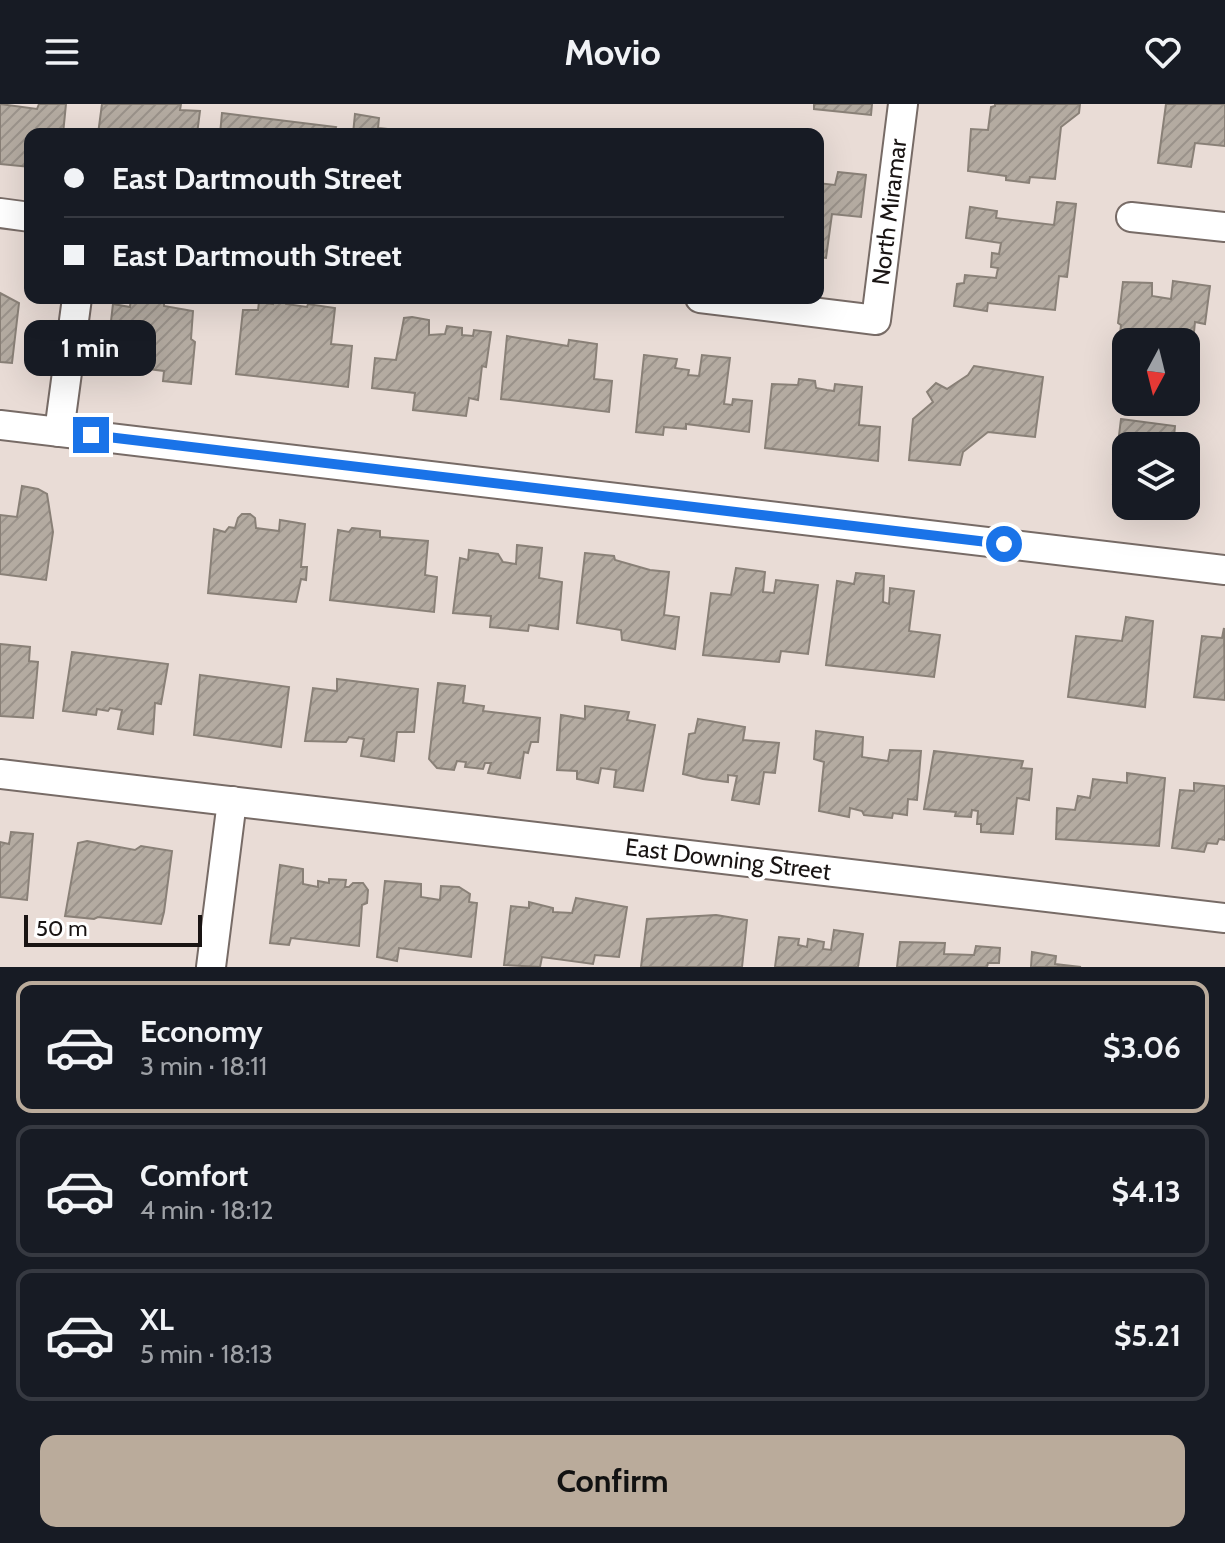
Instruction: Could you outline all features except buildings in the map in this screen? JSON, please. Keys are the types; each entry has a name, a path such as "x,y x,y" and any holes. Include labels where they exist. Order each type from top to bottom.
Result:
{"street":[{"name":"North Miramar","path":"748,304 876,320 903,104"},
{"path":"0,213 24,216"},
{"path":"1131,217 1225,227"},
{"path":"59,432 76,304"},
{"path":"0,425 1225,570"},
{"name":"East Downing Street","path":"0,774 1225,918"},
{"path":"211,967 232,801"}],"route":[{"path":"91,435 1004,544"}]}
